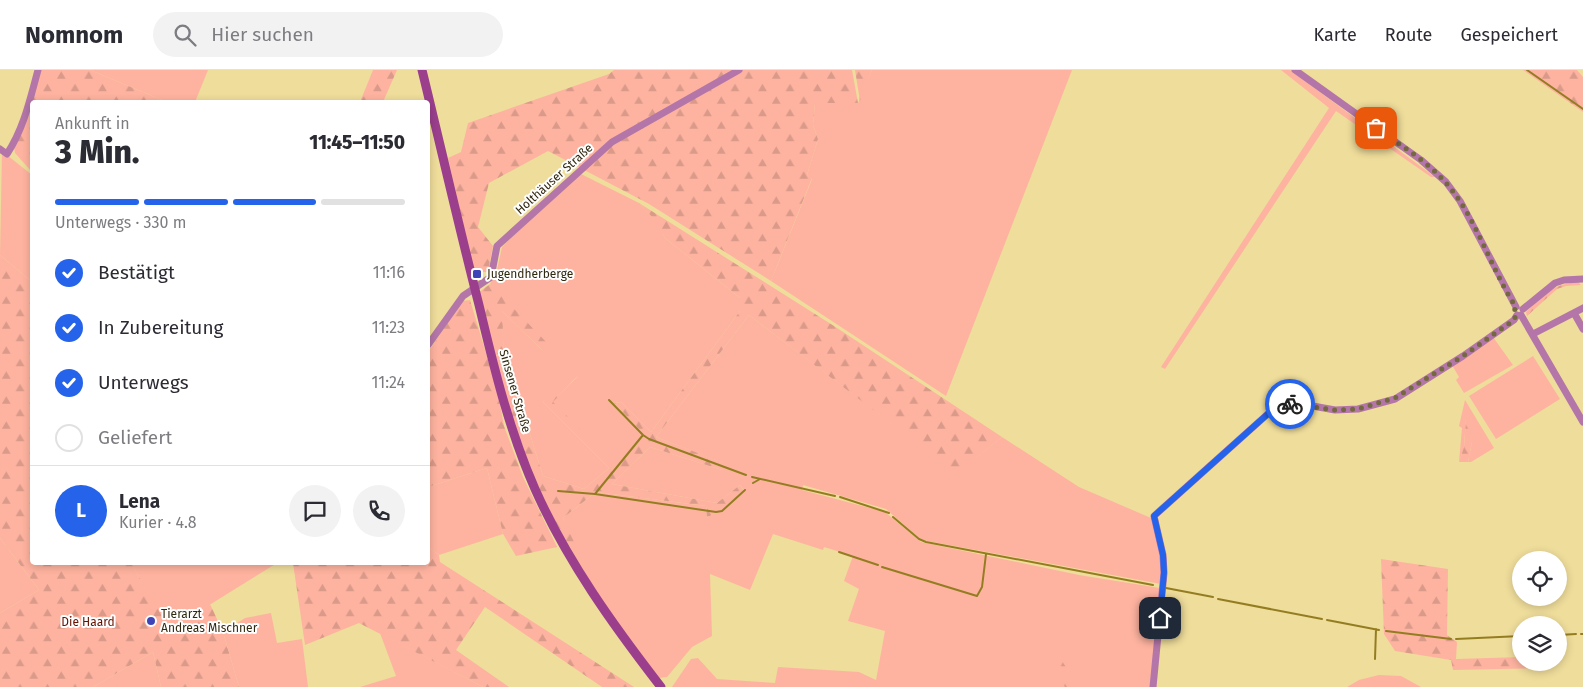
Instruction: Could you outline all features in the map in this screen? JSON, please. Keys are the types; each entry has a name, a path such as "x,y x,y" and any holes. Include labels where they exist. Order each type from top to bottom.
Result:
{"main road":[{"name":"Sinsener Straße","path":"422,70 429,100"},
{"name":"Sinsener Straße","path":"430,104 474,288 511,428 535,490 584,580 661,687"}],"street":[{"path":"0,149 7,154 21,129 38,70"},
{"name":"Holthäuser Straße","path":"430,342 463,296 491,277 497,246 612,142 740,70"},
{"path":"1295,70 1421,160 1446,182 1460,201 1519,311 1534,334 1583,422"},
{"path":"1153,687 1164,572 1163,555 1154,516 1271,411 1282,404 1296,403 1335,410 1358,409 1395,398 1463,356 1514,320 1519,311 1555,284 1564,280 1583,280"},
{"path":"1534,334 1583,308"},
{"path":"1574,313 1583,328"}],"green space":[{"path":"39,70 90,70 162,100 30,100 30,170 15,153 14,147"},
{"path":"90,70 208,70 196,100 162,100"},
{"path":"373,70 397,70 384,100 361,100"},
{"path":"614,70 852,70 858,103 815,103 813,125 818,139 807,175 812,178 771,281 649,204 548,151 489,183 478,227 493,246 488,272 474,272 448,158 461,152 468,123 609,74"},
{"path":"855,70 872,70 860,101"},
{"path":"872,70 1072,70 946,396 771,281 812,179 807,175 818,139 813,125 815,103 858,103"},
{"path":"1281,70 1290,70 1435,177 1431,177 1336,111 1165,369 1161,367 1329,108"},
{"path":"1523,70 1577,70 1583,77 1583,112"},
{"path":"2,151 30,173 30,280 0,255"},
{"path":"581,174 639,203 656,220 665,238 740,298 740,311 651,432 621,402 614,403 644,433 616,466 552,402 578,376 543,402 609,468 584,489 543,476 520,402 504,389 494,356 504,354 501,310 543,351 490,284 497,270 502,247 527,221"},
{"path":"639,203 834,326 1002,437 957,474 749,315 656,437 724,463 722,470 650,447 612,484 717,503 740,485 745,492 707,518 706,506 596,492 563,518 582,559 580,565 546,505 514,425 504,389 520,402 543,476 584,489 609,468 543,402 573,371 578,375 553,402 616,465 643,433 614,403 621,402 651,432 740,311 740,298 665,238 655,220"},
{"name":"Die Haard","path":"0,255 30,280 30,565 132,565 170,629 210,604 223,632 239,687 161,687 153,652 93,687 0,687 0,613 39,590 0,538"},
{"path":"1578,282 1581,285 1557,289 1527,316 1526,312 1549,291 1562,285"},
{"path":"490,284 549,345 544,352 502,311 504,354 494,356 478,293"},
{"path":"470,300 498,393 504,426 523,477 557,547 516,556 503,534 487,468 430,486 430,349 463,301"},
{"path":"749,315 957,473 1002,437 1079,487 1151,518 1161,554 1161,584 927,541 919,538 886,509 803,485 802,490 885,512 921,542 1079,575 1160,588 1153,687 672,687 691,659 698,658 717,679 775,683 778,667 859,672 876,680 885,631 848,621 859,589 844,581 853,556 824,547 823,550 773,534 750,590 710,574 712,636 692,647 667,677 659,678 606,607 580,565 563,518 596,492 706,506 707,518 745,491 740,485 717,503 612,484 650,447 722,470 723,463 656,437"},
{"path":"1493,337 1513,365 1464,393 1456,380 1459,377 1452,365"},
{"path":"1533,356 1560,399 1496,439 1469,396"},
{"path":"1465,400 1494,448 1468,462 1472,442 1466,419 1464,447 1459,462 1462,428 1459,426"},
{"path":"1472,417 1472,442 1468,462 1459,462 1464,447 1466,419"},
{"path":"487,468 503,534 439,555 430,548 430,486"},
{"path":"0,538 39,590 0,613"},
{"path":"430,548 439,555 440,562 634,687 602,687 485,607 456,650 509,687 483,687 359,623 305,645 293,565 430,565"},
{"path":"1381,559 1448,569 1447,635 1457,642 1456,659 1512,657 1512,669 1453,670 1451,660 1395,651 1384,634"},
{"path":"132,565 274,565 169,630"},
{"path":"271,613 277,643 302,639 308,687 239,687 223,632 245,618"},
{"path":"380,633 483,687 360,687 396,676"},
{"path":"153,652 161,687 93,687"},
{"path":"1060,658 1079,687 1065,687 1049,663"},
{"path":"1379,675 1401,676 1421,687 1347,687 1359,680"}],"waterway":[{"path":"1527,70 1583,109"},
{"path":"609,400 649,439 746,475"},
{"path":"595,494 643,435"},
{"path":"752,477 835,496"},
{"path":"753,483 760,479"},
{"path":"558,491 595,494 716,512 722,511 745,490"},
{"path":"840,497 889,513"},
{"path":"893,517 919,539 926,542 1153,585"},
{"path":"839,552 878,565"},
{"path":"882,567 977,596 982,587 986,554"},
{"path":"1166,588 1213,597"},
{"path":"1218,599 1322,619"},
{"path":"1327,620 1379,630"},
{"path":"1375,659 1376,629"},
{"path":"1386,631 1451,639"},
{"path":"1567,635 1576,634"},
{"path":"1456,639 1512,636"}],"way so far":[{"path":"1290,404 1296,403 1313,408 1335,410 1358,409 1395,398 1463,356 1514,320 1516,315 1514,309 1516,307 1460,201 1446,182 1421,160 1376,128"}],"place":[{"name":"Jugendherberge","path":"477,274"},
{"name":"Tierarzt Andreas Mischner","path":"151,621"}],"route":[{"path":"1160,618 1164,572 1163,555 1154,516 1271,411 1282,404 1290,404"}]}
